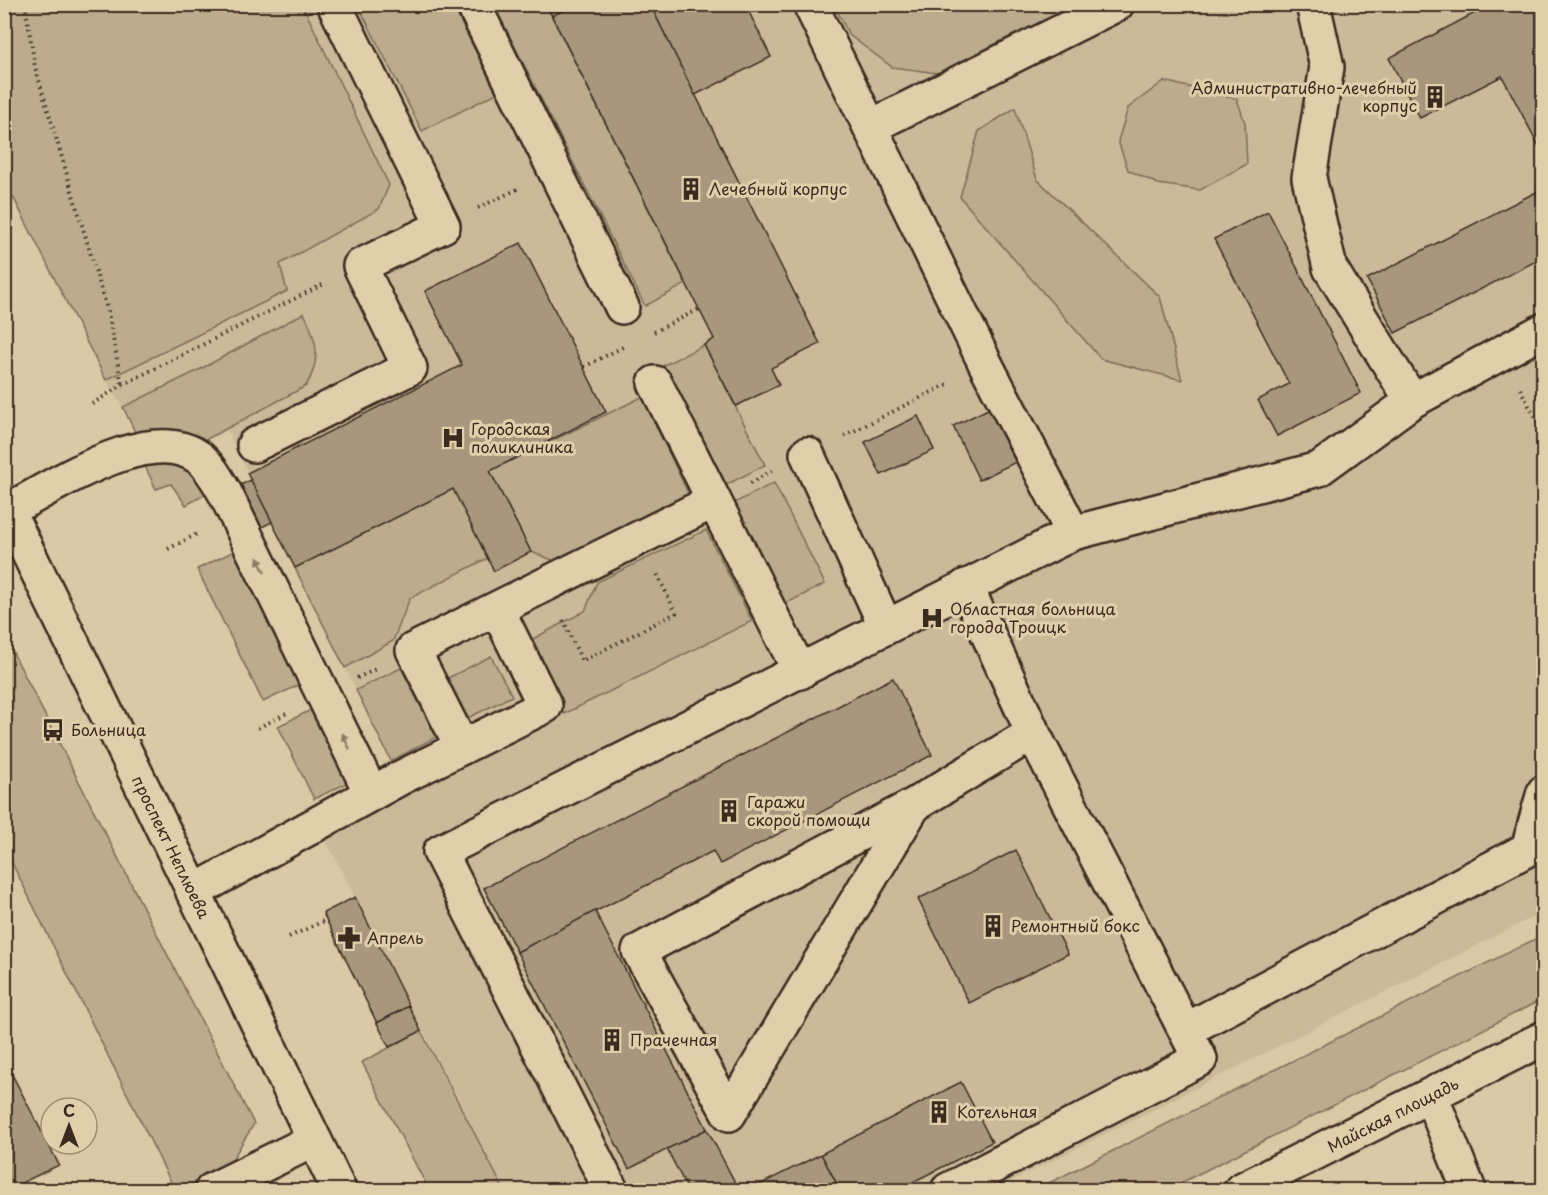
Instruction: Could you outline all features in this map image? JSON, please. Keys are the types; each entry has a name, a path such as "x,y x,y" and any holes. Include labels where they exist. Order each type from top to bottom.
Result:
{"street":[{"path":"254,445 411,368 360,266 442,226 334,4"},
{"path":"473,4 622,307"},
{"path":"810,4 986,365 1073,533"},
{"path":"870,127 1117,4"},
{"path":"1313,4 1327,67 1309,178 1330,267 1412,401"},
{"path":"610,1191 440,852 1073,533 1319,469 1412,401 1500,351 1544,330"},
{"path":"655,383 800,672"},
{"path":"10,525 119,453 161,446 181,449 200,459 214,474 371,794"},
{"path":"807,454 886,627"},
{"path":"462,747 413,650 714,501"},
{"name":"проспект Неплюева","path":"10,525 339,1191"},
{"path":"948,1191 1200,1059 1033,733 966,586"},
{"path":"193,892 371,794 545,706 497,609"},
{"path":"914,805 729,1114 639,951 914,805 1033,733"},
{"path":"1186,1030 1528,849 1544,792"},
{"name":"Майская площадь","path":"1241,1191 1544,1038"},
{"path":"1431,1096 1469,1191"},
{"path":"212,1191 314,1140"}],"path":[{"path":"25,4 35,67 108,312 122,385"},
{"path":"442,226 555,170"},
{"path":"92,404 122,385 360,266"},
{"path":"1500,351 1544,434"},
{"path":"714,501 986,365"},
{"path":"546,584 582,661 676,613 639,538"},
{"path":"289,937 326,920"}],"shaded area":[{"path":"302,4 389,185 379,209 280,264 287,291 106,380 5,181 5,5"},
{"name":"Областная больница города Троицк","path":"5,5 1543,5 1543,912 994,1190 504,1190 325,838 407,792 198,372 123,407 112,391 5,181"},
{"path":"358,5 452,5 497,93 422,131"},
{"path":"494,5 546,5 686,284 645,306"},
{"path":"834,5 1079,5 945,74 892,67 849,35"},
{"path":"1164,81 1237,99 1245,123 1247,164 1200,190 1158,184 1128,170 1118,141 1128,108"},
{"path":"1015,108 1037,179 1160,297 1182,380 1101,359 960,197 979,131"},
{"path":"304,313 316,349 314,367 306,386 196,445 138,438 123,407 197,371"},
{"path":"704,345 765,465 724,486 664,365"},
{"path":"642,397 690,497 555,561 531,552 490,471"},
{"path":"142,460 186,465 208,493 186,505 171,484 156,489"},
{"path":"774,483 825,584 783,605 732,504"},
{"path":"453,489 488,558 410,598 393,641 345,668 295,568"},
{"path":"706,530 752,621 564,714 529,641 585,611 597,582"},
{"path":"234,551 301,684 263,702 197,569"},
{"path":"4,635 254,1124 227,1168 181,1190 175,1190 5,849"},
{"path":"491,656 512,696 468,718 448,678"},
{"path":"401,668 436,737 391,761 356,690"},
{"path":"313,709 349,782 314,799 278,726"},
{"path":"1543,935 1543,999 1167,1190 1035,1190"},
{"path":"421,1031 504,1190 429,1190 362,1062"}],"building":[{"path":"546,4 576,4 552,16"},
{"name":"Лечебный корпус","path":"576,4 650,4 820,344 771,368 779,385 736,406 704,345 714,339 552,16"},
{"path":"650,4 745,4 771,57 695,95"},
{"name":"Административно-лечебный корпус","path":"1492,4 1544,4 1544,156 1502,76 1420,118 1389,58"},
{"path":"1544,188 1544,257 1395,333 1367,279"},
{"path":"1268,211 1361,393 1277,436 1258,400 1289,384 1214,239"},
{"path":"521,243 606,412 490,471 531,552 494,571 453,489 295,568 247,473 462,365 425,291"},
{"path":"990,408 1016,462 979,480 953,426"},
{"path":"918,416 934,450 881,475 865,442"},
{"path":"251,480 272,522 240,538 219,495"},
{"name":"Гаражи скорой помощи","path":"893,678 932,755 720,864 713,851 517,952 484,888"},
{"name":"Ремонтный бокс","path":"1016,850 1068,954 969,1003 918,899"},
{"path":"355,897 409,1006 377,1023 323,913"},
{"name":"Прачечная","path":"595,911 707,1129 629,1169 517,952"},
{"path":"409,1006 421,1031 389,1047 377,1023"},
{"path":"4,1059 39,1126 39,1156 54,1156 59,1165 4,1190"},
{"name":"Котельная","path":"961,1082 992,1142 897,1190 840,1190 821,1154"},
{"path":"707,1129 739,1190 688,1190 667,1149"},
{"path":"821,1154 840,1190 749,1190"}],"place":[{"name":"Административно-лечебный корпус","path":"1435,97"},
{"name":"Лечебный корпус","path":"691,189"},
{"name":"Городская поликлиника","path":"453,438"},
{"name":"Областная больница города Троицк","path":"932,618"},
{"name":"Больница","path":"53,730"},
{"name":"Гаражи скорой помощи","path":"729,811"},
{"name":"Ремонтный бокс","path":"993,926"},
{"name":"Апрель","path":"349,938"},
{"name":"Прачечная","path":"612,1040"},
{"name":"Котельная","path":"939,1112"}]}
